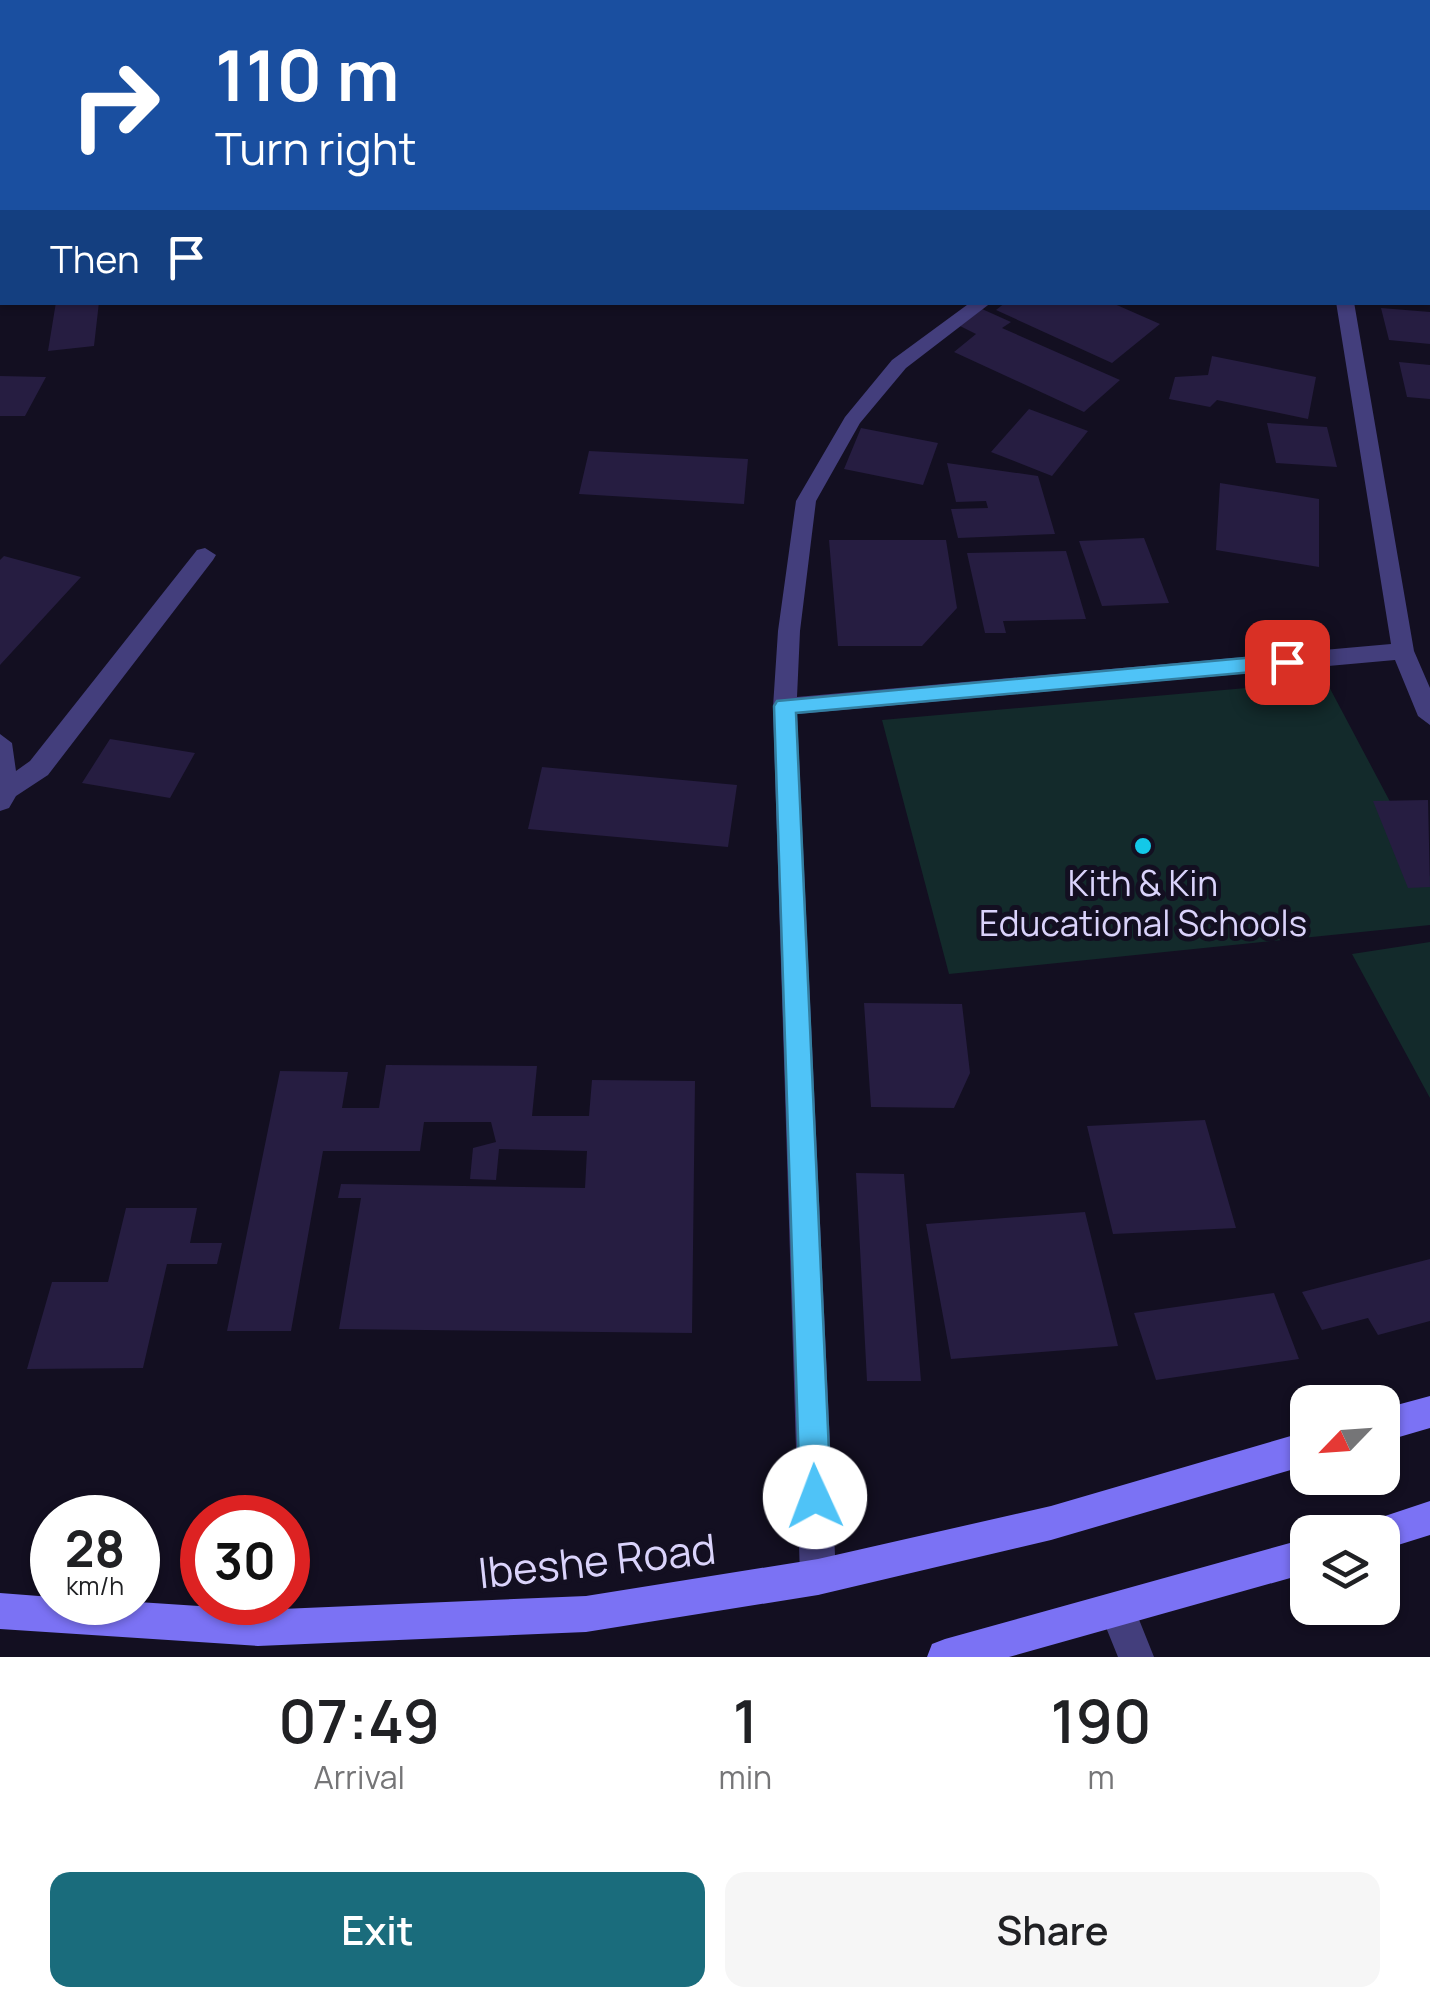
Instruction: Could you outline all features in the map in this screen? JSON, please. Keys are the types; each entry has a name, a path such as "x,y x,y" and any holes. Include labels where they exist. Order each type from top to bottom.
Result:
{"main road":[{"path":"1400,1421 1430,1412"},
{"name":"Ibeshe Road","path":"0,1611 278,1628 586,1614 818,1577 1051,1523 1290,1453"},
{"path":"1400,1528 1430,1518"},
{"path":"945,1657 1290,1560"}],"street":[{"path":"818,1577 785,706 789,631 806,502 852,420 899,364 979,305"},
{"path":"1346,305 1403,651 1430,716"},
{"path":"4,795 39,768 206,555"},
{"path":"785,706 1403,651"},
{"path":"0,744 4,795"},
{"path":"1117,1610 1136,1657"}],"green space":[{"name":"Kith & Kin Educational Schools","path":"1326,681 1430,877 1430,925 949,974 882,720"},
{"path":"1430,942 1430,1098 1352,954"}],"building":[{"path":"56,305 99,305 94,346 48,351"},
{"path":"1002,305 1117,305 1160,324 1112,363 996,310"},
{"path":"1381,308 1430,312 1430,344 1389,340"},
{"path":"982,309 1011,322 1002,328 1120,380 1084,412 954,352 976,334 960,326"},
{"path":"1212,356 1316,377 1308,419 1217,400 1210,407 1169,399 1175,377 1208,375"},
{"path":"1399,362 1430,365 1430,399 1407,397"},
{"path":"0,376 46,377 25,416 0,416"},
{"path":"1029,409 1088,431 1052,476 991,452"},
{"path":"1267,423 1327,427 1337,467 1276,463"},
{"path":"861,428 938,443 923,485 844,469"},
{"path":"589,451 748,459 744,504 579,494"},
{"path":"947,463 1038,476 1055,534 958,538 951,509 988,508 986,501 956,502"},
{"path":"1220,483 1319,499 1319,567 1216,550"},
{"path":"1144,538 1169,603 1102,606 1079,541"},
{"path":"829,540 946,540 957,608 922,646 838,646"},
{"path":"1066,551 1086,619 1003,621 1006,633 985,633 967,553"},
{"path":"4,556 81,577 0,665 0,560"},
{"path":"110,739 195,753 170,798 82,783"},
{"path":"542,767 737,785 728,847 528,829"},
{"path":"1428,800 1430,887 1408,888 1373,801"},
{"path":"864,1003 962,1004 970,1073 954,1108 871,1107"},
{"path":"386,1065 537,1066 532,1116 589,1116 592,1080 695,1081 692,1333 339,1329 361,1198 338,1198 341,1184 585,1188 587,1151 499,1149 496,1180 470,1179 473,1148 496,1142 491,1122 424,1122 420,1151 323,1151 291,1331 227,1331 280,1071 348,1072 342,1108 379,1108"},
{"path":"1205,1120 1236,1228 1113,1234 1087,1126"},
{"path":"856,1173 904,1174 921,1381 867,1381"},
{"path":"126,1208 197,1208 190,1243 222,1243 217,1264 167,1264 143,1368 27,1369 52,1282 108,1282"},
{"path":"1085,1212 1118,1346 951,1359 926,1224"},
{"path":"1430,1259 1430,1321 1378,1335 1368,1318 1322,1330 1302,1292"},
{"path":"1274,1293 1299,1359 1156,1380 1134,1313"}],"place":[{"name":"Kith & Kin Educational Schools","path":"1143,846"}],"route":[{"path":"815,1497 785,706 1287,662"}]}
